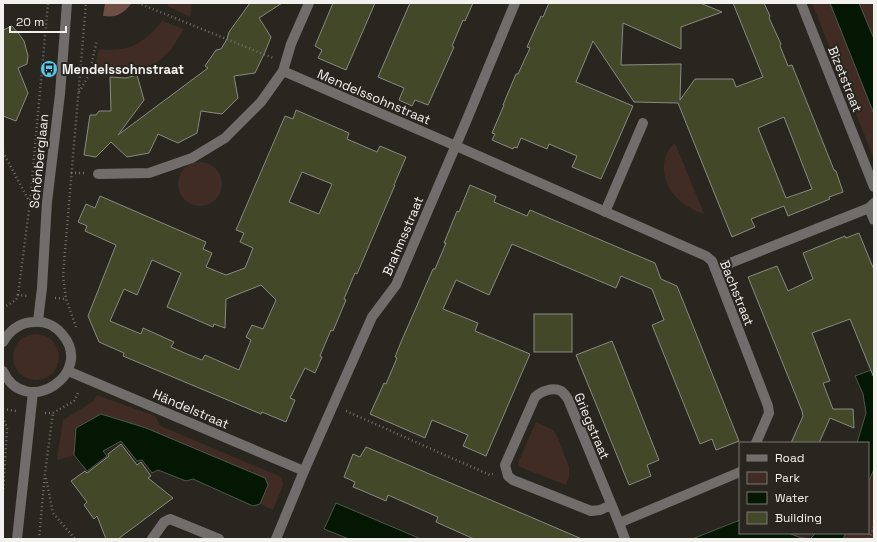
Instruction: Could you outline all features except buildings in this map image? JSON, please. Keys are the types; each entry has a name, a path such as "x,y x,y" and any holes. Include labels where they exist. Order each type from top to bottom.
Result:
{"street":[{"name":"Schönberglaan","path":"38,322 42,288 47,202 60,94 67,3"},
{"path":"98,174 149,173 192,158 225,138 261,102 284,67 309,3"},
{"name":"Brahmsstraat","path":"276,539 304,471 372,317 396,285 456,146 515,3"},
{"name":"Bizetstraat","path":"801,3 874,187"},
{"name":"Mendelssohnstraat","path":"284,67 456,146"},
{"path":"605,212 643,123"},
{"name":"Bachstraat","path":"456,146 706,256 712,261 768,406 769,413 756,442"},
{"path":"715,269 872,206 874,220"},
{"path":"3,342 16,326 30,322 38,322 51,325 61,333 66,338 70,351 70,364 68,371 62,380 53,387 43,391 26,391 13,384 3,371"},
{"name":"Händelstraat","path":"68,371 304,471"},
{"name":"Griegstraat","path":"506,472 505,465 535,397 545,390 563,392 568,399 618,523"},
{"path":"17,539 33,392"},
{"path":"506,472 513,480 591,511 600,510 611,505"},
{"path":"625,539 618,523 739,472"},
{"path":"152,539 164,522 170,519 218,539"}],"path":[{"name":"Schönberglaan","path":"18,295 30,202 48,3"},
{"path":"66,299 63,275 86,3"},
{"path":"138,3 284,67"},
{"path":"78,95 89,75 97,40"},
{"path":"3,152 30,202 47,202"},
{"path":"333,405 490,476 506,472"},
{"path":"39,539 45,473 53,413"},
{"path":"3,417 7,428 3,493"},
{"path":"45,473 53,513 74,539"},
{"path":"869,539 874,527"}],"green space":[{"path":"168,3 192,3 190,17 168,6"},
{"path":"812,3 830,3 874,114 874,159"},
{"path":"859,3 872,3 874,8 874,39"},
{"path":"162,21 184,29 172,48 156,63 136,72 115,76 93,76 99,49 119,49 135,45 156,29"},
{"path":"675,143 704,214 693,209 677,198 672,192 665,178 664,163 666,155"},
{"path":"200,162 212,166 218,172 222,184 218,196 212,202 200,206 188,202 182,196 178,184 182,172 188,166"},
{"path":"31,334 41,334 49,338 55,344 59,352 59,362 55,370 49,376 41,380 31,380 23,376 17,370 13,362 13,352 17,344 23,338"},
{"path":"97,395 155,416 159,423 158,425 281,477 283,485 273,510 260,504 268,485 116,419 101,414 76,428 74,455 57,460 63,420 94,401"},
{"path":"536,422 553,430 557,436 569,467 569,476 566,485 520,467 518,463"},
{"path":"874,469 874,539 843,539 846,534 869,534 869,481"}],"shaded area":[{"path":"105,3 131,4 115,16 103,16"}],"water":[{"path":"830,3 859,3 874,39 874,114"},
{"path":"874,369 874,469 869,481 869,442 857,442 866,413 863,394 855,376"},
{"path":"101,414 146,428 265,478 268,485 260,504 253,506 193,479 186,481 158,470 152,473 142,460 137,461 121,441 103,451 107,456 87,471 74,455 76,428"},
{"path":"336,503 421,539 349,539 324,529"},
{"path":"739,520 739,534 791,534 809,539 692,539"},
{"path":"815,534 846,534 843,539 810,539"}],"place":[{"name":"Mendelssohnstraat","path":"49,69"}]}
